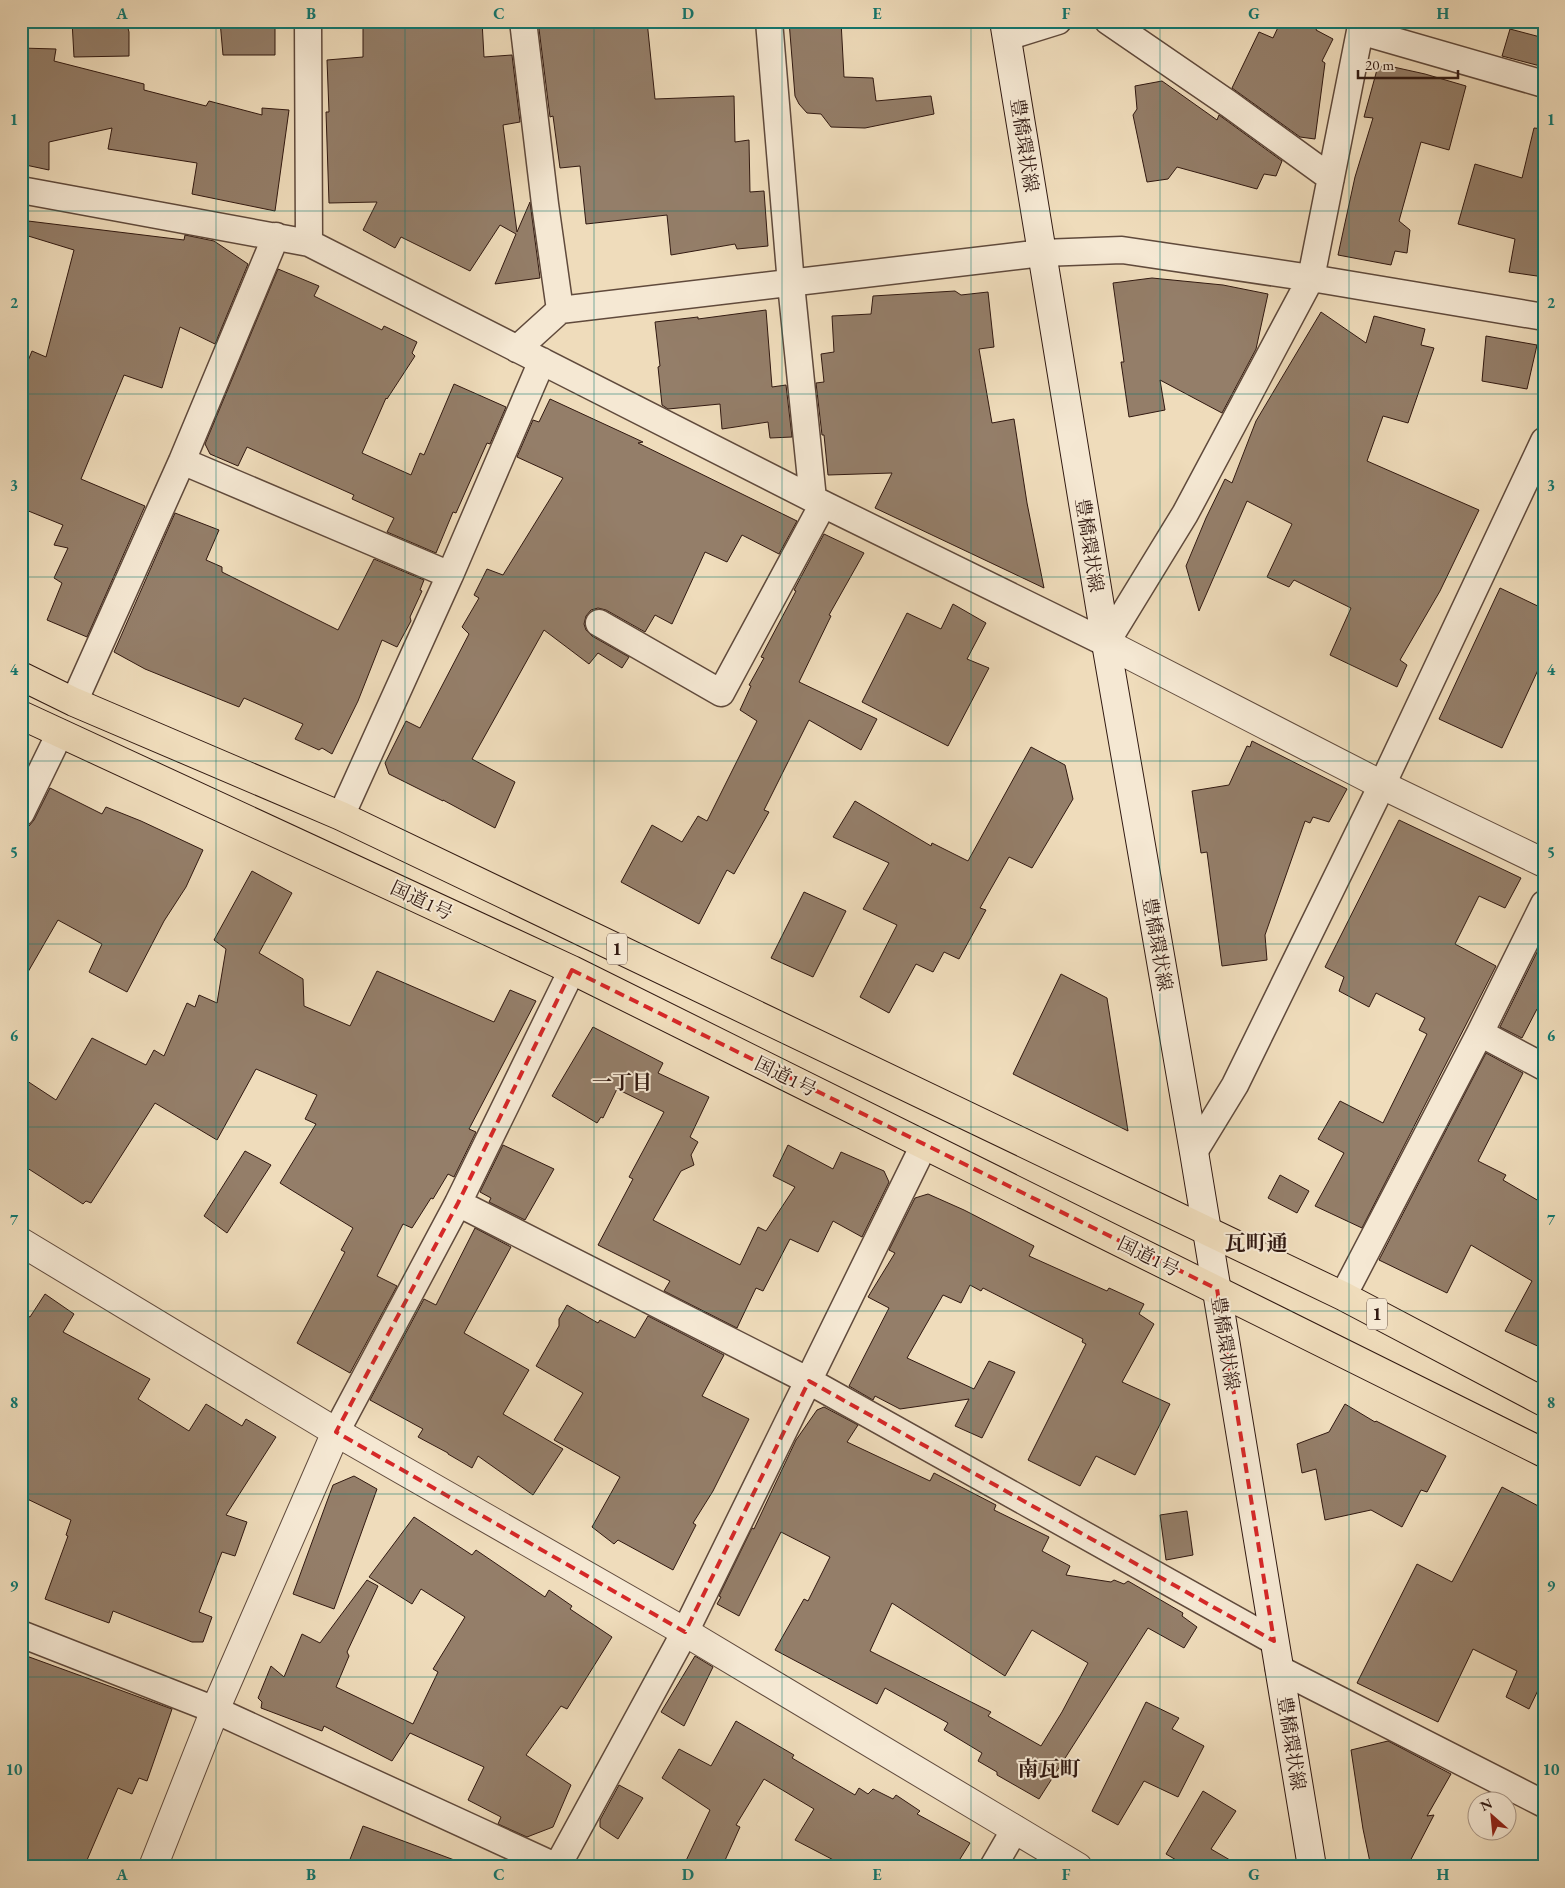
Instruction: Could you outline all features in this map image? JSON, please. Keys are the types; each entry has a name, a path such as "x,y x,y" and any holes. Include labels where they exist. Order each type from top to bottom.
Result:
{"highway":[{"name":"1","path":"21,676 74,702 341,816 1208,1233 1343,1296 1544,1402"},
{"name":"国道1号","path":"21,715 572,970 1544,1453"}],"street":[{"path":"308,21 309,243"},
{"path":"523,21 560,310"},
{"path":"599,623 721,693 818,502 791,284 769,21"},
{"path":"1006,29 1058,21"},
{"path":"1108,21 1229,104 1331,178"},
{"path":"1106,643 1185,514 1311,278 1361,26 1544,84"},
{"name":"豊橋環状線","path":"1006,29 1106,643 1208,1233 1312,1867"},
{"path":"21,190 309,243 818,502 1106,643 1382,785 1544,863"},
{"path":"74,702 182,461 276,236"},
{"path":"517,349 560,310 1042,253 1122,250 1311,278 1544,317"},
{"path":"341,816 450,575 542,361"},
{"path":"1194,1152 1234,1085 1382,785 1544,441"},
{"path":"182,461 450,575"},
{"path":"21,813 60,733"},
{"path":"1343,1296 1480,1033 1544,904"},
{"path":"153,1867 215,1710 336,1432 458,1203 572,970"},
{"path":"1480,1033 1544,1067"},
{"path":"21,1634 215,1710 557,1867 685,1632 924,1144"},
{"path":"458,1203 809,1381 1274,1641"},
{"path":"21,1242 336,1432 685,1632 1078,1867"},
{"path":"1279,1669 1544,1804"},
{"path":"993,1867 1015,1829"}],"highlighted area":[{"path":"572,970 1217,1289 1274,1641 809,1381 685,1632 336,1432 458,1203"}],"building":[{"path":"72,21 126,21 129,32 129,56 74,57"},
{"path":"220,21 275,21 275,55 223,55"},
{"path":"363,21 482,21 484,57 512,55 520,122 503,125 517,232 530,202 540,278 495,284 516,234 500,225 470,271 401,237 395,248 363,230 377,202 329,203 326,112 329,112 327,60 363,57"},
{"path":"538,21 647,21 655,99 734,96 735,142 749,140 750,192 764,191 768,246 737,249 735,244 671,255 667,215 586,224 580,166 560,168 553,116 550,117"},
{"path":"789,21 841,21 844,77 873,78 876,101 931,96 934,114 865,128 831,127 821,114 807,113 795,96"},
{"path":"1281,21 1320,21 1316,30 1333,39 1322,61 1325,63 1315,139 1300,137 1232,88 1259,32 1273,38"},
{"path":"1510,29 1544,38 1544,67 1502,56"},
{"path":"21,48 56,49 54,61 144,84 144,90 206,106 209,101 262,115 262,108 289,110 275,211 192,194 197,163 108,149 112,128 49,142 49,170 21,164"},
{"path":"1378,66 1389,66 1425,74 1466,86 1449,150 1421,142 1399,221 1410,230 1407,253 1395,251 1391,265 1338,255 1355,177 1373,118 1364,117"},
{"path":"1162,81 1217,120 1219,115 1282,161 1276,176 1264,174 1257,189 1177,167 1168,179 1147,182 1133,115 1137,109 1135,86"},
{"path":"1534,128 1544,129 1544,277 1509,272 1515,239 1458,224 1475,164 1522,178"},
{"path":"28,221 184,240 185,235 214,241 248,264 215,344 180,327 162,388 124,375 81,479 145,506 87,637 47,620 62,583 54,578 68,548 54,545 63,525 21,508 21,378 32,351 46,357 74,250 25,235"},
{"path":"278,269 319,286 314,296 382,330 384,326 417,342 412,353 415,356 386,398 362,453 411,475 420,453 424,455 454,384 506,407 490,444 487,443 456,513 453,512 436,553 387,532 394,518 352,499 354,495 247,447 238,466 210,454 205,444"},
{"path":"1152,278 1223,285 1268,294 1256,349 1222,413 1160,380 1165,410 1129,417 1121,362 1124,362 1113,283"},
{"path":"955,291 961,295 988,292 994,347 979,349 992,423 1014,419 1027,503 1044,588 875,508 892,473 828,475 816,383 824,382 821,354 834,352 832,316 871,314 873,296"},
{"path":"766,310 772,387 786,385 792,437 770,438 768,422 722,429 720,404 668,409 662,405 655,322 698,317 698,319"},
{"path":"1321,312 1366,343 1374,316 1425,329 1421,345 1434,348 1408,423 1383,416 1367,461 1479,510 1440,591 1400,660 1407,665 1397,687 1330,655 1351,608 1294,580 1289,587 1267,577 1292,524 1247,501 1199,611 1186,566 1225,479 1232,483 1256,421"},
{"path":"1486,336 1537,345 1527,389 1482,381"},
{"path":"550,399 643,442 638,443 797,521 779,554 742,535 727,562 705,552 672,624 655,615 645,632 606,610 598,608 591,610 586,616 584,624 586,630 592,636 629,657 622,668 598,653 589,664 544,630 472,759 515,782 495,828 389,774 385,763 406,721 420,728 469,634 462,627 479,598 474,595 487,569 503,575 563,478 517,457 533,420 539,422"},
{"path":"175,513 219,530 206,560 222,567 222,572 338,630 374,559 424,580 420,590 422,591 410,617 411,621 397,647 382,640 358,701 332,754 322,748 319,750 295,739 303,724 244,698 239,707 145,669 114,652"},
{"path":"824,534 864,553 829,615 831,616 799,682 877,719 861,750 809,720 764,810 769,812 734,874 727,870 699,924 621,882 652,825 682,842 698,816 707,821 757,721 740,710 751,686 749,685 764,658 761,657 796,591 794,590"},
{"path":"1500,588 1544,609 1544,657 1502,748 1439,719"},
{"path":"953,604 986,623 967,659 989,668 948,746 862,702 907,613 941,629"},
{"path":"1252,741 1347,789 1329,822 1313,817 1310,823 1305,821 1265,935 1267,960 1222,966 1207,852 1201,853 1192,791 1229,785 1247,746 1250,747"},
{"path":"1031,747 1065,765 1073,799 1032,868 1009,857 980,908 986,910 959,959 944,952 933,972 916,964 889,1013 860,997 897,925 863,909 889,863 833,837 855,801 931,846 932,843 968,861"},
{"path":"50,788 102,814 106,807 203,850 186,887 164,921 127,992 89,972 102,944 58,920 21,984 21,828 29,826 34,820"},
{"path":"1399,820 1521,878 1505,908 1479,896 1455,944 1496,966 1362,1228 1315,1206 1344,1153 1318,1139 1340,1101 1383,1123 1427,1034 1419,1030 1425,1018 1376,993 1369,1007 1339,991 1344,977 1325,967"},
{"path":"252,871 292,893 259,953 303,979 304,1006 350,1026 377,971 494,1022 510,990 536,1001 469,1129 476,1132 454,1177 448,1174 412,1228 403,1224 377,1276 397,1286 350,1373 297,1343 345,1252 341,1250 353,1228 280,1183 316,1124 305,1119 317,1095 256,1069 217,1140 155,1103 91,1203 86,1201 83,1204 21,1164 21,1077 56,1100 92,1038 146,1065 154,1050 164,1056 187,1003 195,1007 199,995 217,1003 226,949 214,940"},
{"path":"804,892 846,911 813,977 771,958"},
{"path":"1544,938 1544,1013 1537,1009 1522,1038 1500,1027"},
{"path":"1061,974 1107,998 1128,1131 1013,1074"},
{"path":"593,1027 663,1063 658,1073 709,1097 690,1137 698,1142 691,1155 694,1165 681,1171 653,1220 740,1265 758,1227 766,1231 795,1187 773,1176 788,1145 833,1169 841,1152 884,1171 889,1182 862,1237 833,1221 818,1252 790,1239 763,1291 756,1288 737,1328 664,1291 670,1281 598,1245 633,1179 629,1177 664,1112 617,1089 603,1118 601,1117 597,1123 552,1096"},
{"path":"1486,1053 1523,1073 1478,1161 1506,1175 1503,1180 1544,1204 1544,1349 1505,1331 1532,1281 1471,1245 1447,1293 1379,1260"},
{"path":"503,1145 554,1169 525,1220 489,1202 491,1198 480,1192"},
{"path":"245,1151 271,1165 227,1233 204,1216"},
{"path":"1280,1175 1309,1191 1297,1213 1268,1198"},
{"path":"928,1194 1034,1246 1029,1256 1107,1291 1109,1288 1144,1304 1139,1314 1154,1324 1122,1382 1170,1404 1135,1475 1096,1456 1080,1486 1028,1460 1086,1344 1082,1342 1083,1339 983,1288 981,1291 970,1285 961,1303 943,1295 907,1358 974,1389 989,1361 1015,1372 982,1438 955,1426 969,1399 900,1409 875,1396 873,1400 849,1386 889,1308 868,1297 895,1253 889,1250 915,1198"},
{"path":"475,1228 511,1247 464,1333 529,1370 503,1414 563,1449 533,1495 478,1456 472,1468 418,1437 423,1429 370,1400 424,1299 436,1305"},
{"path":"45,1294 74,1314 63,1332 150,1379 138,1399 189,1431 206,1404 242,1426 246,1419 276,1437 226,1515 247,1522 235,1556 222,1552 199,1612 212,1617 203,1642 192,1642 113,1611 109,1623 45,1599 68,1536 66,1535 71,1520 21,1496 21,1313 30,1317"},
{"path":"567,1305 598,1323 600,1320 635,1338 648,1316 724,1355 702,1396 749,1419 713,1491 693,1523 696,1525 673,1570 618,1540 614,1544 592,1527 620,1477 554,1440 583,1393 536,1366 559,1326 559,1319"},
{"path":"1345,1404 1375,1422 1446,1456 1427,1492 1421,1490 1402,1527 1371,1510 1325,1520 1316,1469 1302,1473 1297,1444 1329,1432"},
{"path":"824,1407 858,1425 847,1442 930,1481 934,1473 996,1505 994,1510 1049,1537 1042,1551 1070,1566 1066,1575 1111,1582 1114,1580 1124,1584 1128,1581 1183,1613 1182,1616 1197,1627 1184,1648 1148,1628 1039,1799 997,1775 997,1772 978,1761 982,1753 944,1730 948,1723 885,1688 877,1704 775,1650 804,1599 808,1601 830,1557 781,1532 739,1616 717,1604 721,1597 719,1596 752,1528 754,1529 796,1440 817,1410","holes":["892,1603 1005,1676 1032,1630 1088,1663 1062,1712 1041,1746 988,1716 991,1712 870,1651"]},
{"path":"354,1476 377,1489 334,1609 293,1594 333,1485"},
{"path":"1502,1487 1544,1509 1544,1685 1541,1684 1529,1709 1506,1697 1517,1671 1473,1649 1438,1722 1357,1683 1417,1564 1452,1582"},
{"path":"1187,1511 1193,1555 1166,1560 1160,1515"},
{"path":"414,1517 472,1555 476,1550 545,1597 549,1590 572,1606 570,1609 612,1637 567,1709 561,1706 526,1755 571,1785 553,1827 527,1837 498,1824 501,1817 468,1800 484,1767 410,1733 392,1761 324,1726 322,1731 261,1708 262,1702 258,1698 271,1666 284,1677 302,1634 320,1643 367,1580 378,1586 347,1652 349,1656 336,1687 413,1724 438,1672 433,1669 465,1617 421,1589 412,1604 369,1577"},
{"path":"21,1654 172,1709 147,1781 139,1778 132,1794 118,1788 84,1867 21,1867"},
{"path":"695,1656 713,1667 684,1726 661,1712"},
{"path":"1146,1702 1179,1718 1172,1729 1204,1746 1178,1797 1144,1781 1118,1825 1092,1811"},
{"path":"736,1721 794,1755 792,1758 855,1795 859,1788 868,1794 873,1789 893,1799 896,1795 920,1811 917,1814 970,1843 955,1867 847,1867 795,1840 814,1809 764,1779 736,1825 740,1827 722,1867 683,1867 710,1810 662,1778 679,1749 711,1766"},
{"path":"1388,1741 1451,1774 1427,1816 1434,1815 1407,1867 1371,1867 1351,1750"},
{"path":"619,1785 643,1798 618,1839 600,1827 600,1820"},
{"path":"1203,1791 1236,1811 1211,1849 1242,1867 1188,1867 1166,1854"},
{"path":"363,1826 465,1864 464,1867 347,1867"}],"district":[{"name":"一丁目","path":"622,1082"},
{"name":"瓦町通","path":"1256,1243"},
{"name":"南瓦町","path":"1049,1769"}]}
